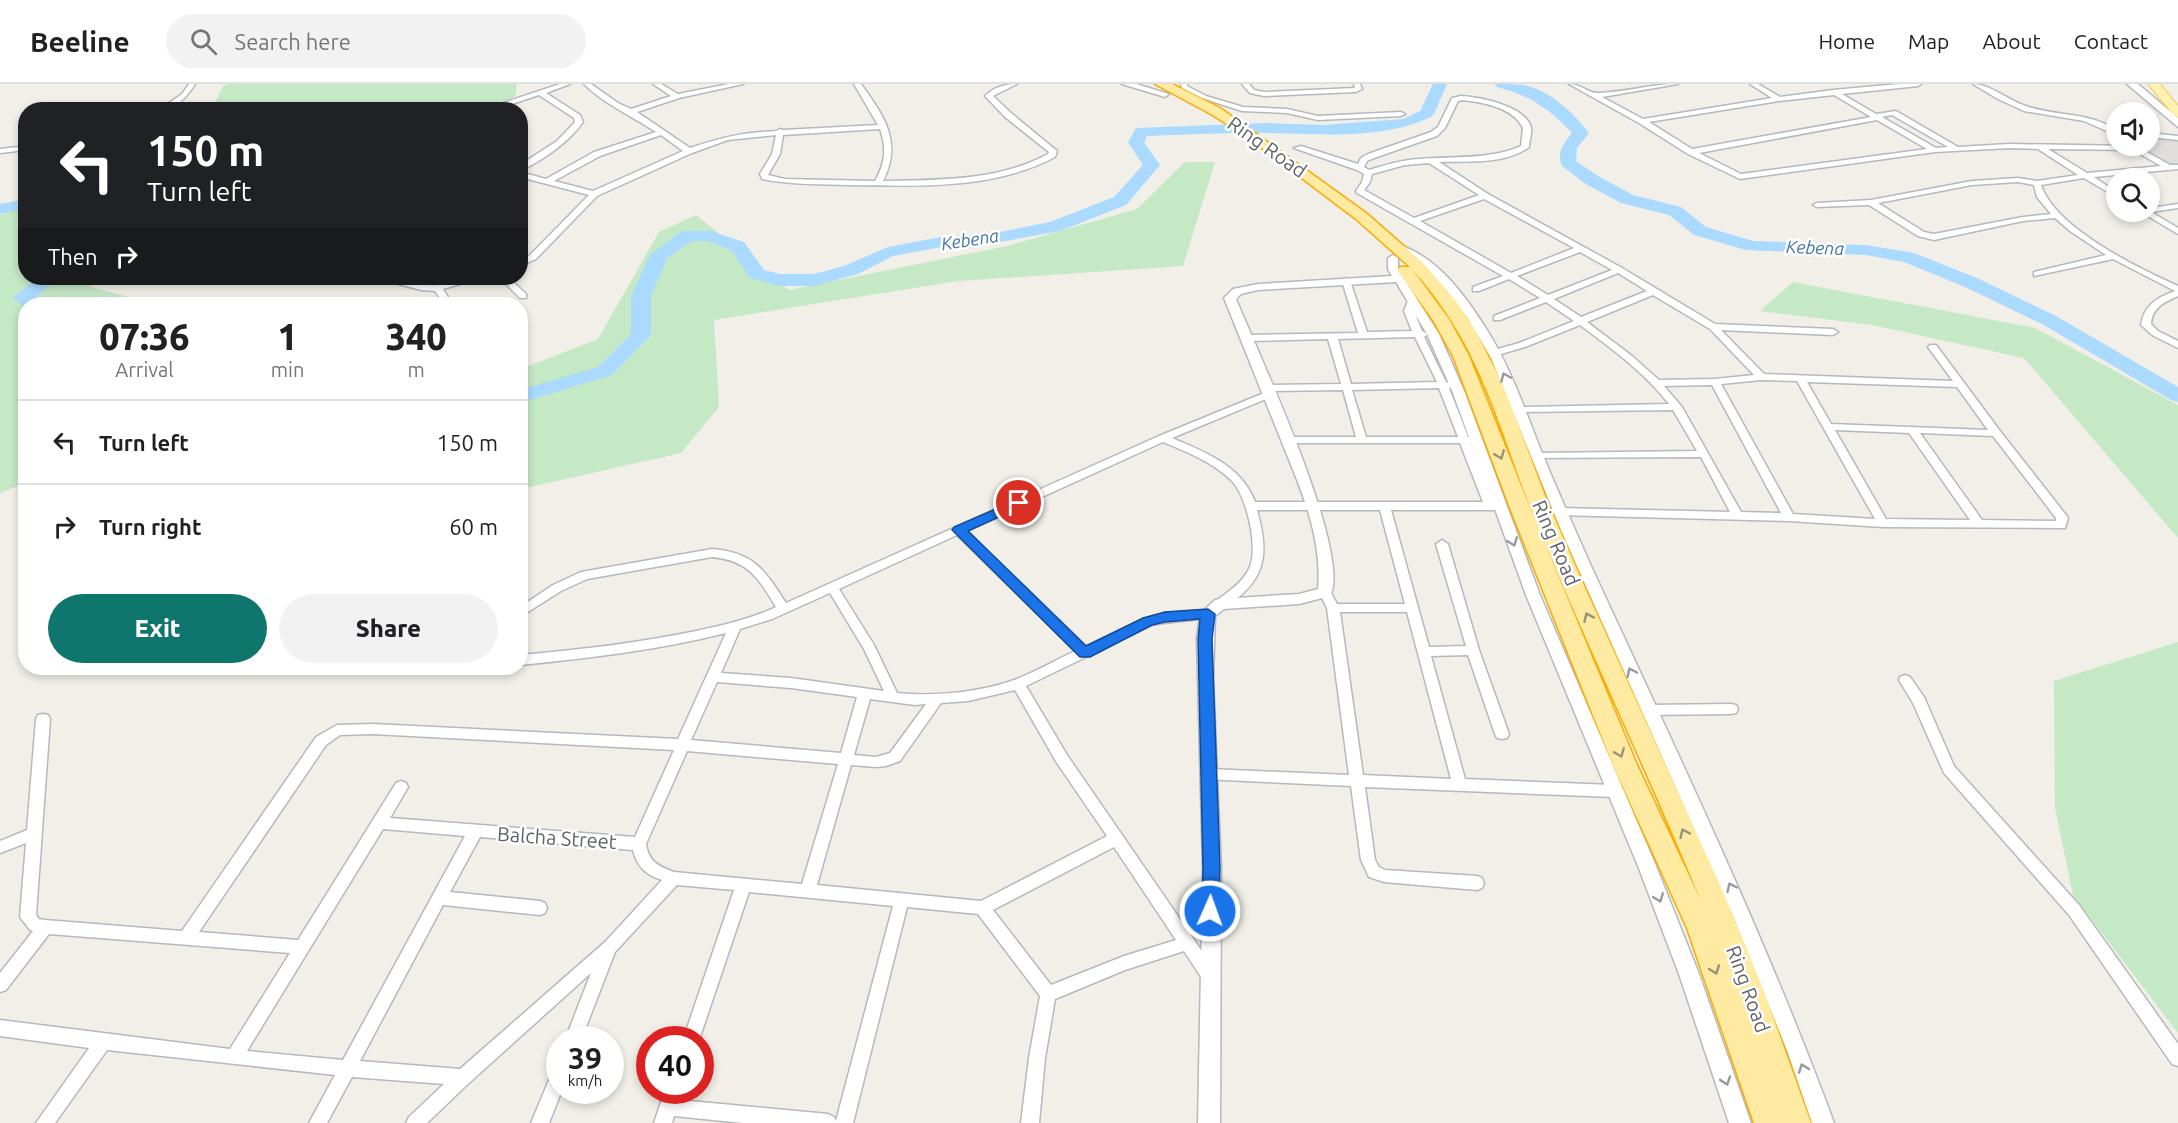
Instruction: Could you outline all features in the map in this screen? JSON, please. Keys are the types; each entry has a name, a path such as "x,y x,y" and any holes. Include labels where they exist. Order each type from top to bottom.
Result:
{"highway":[{"name":"Ring Road","path":"1142,84 1164,87 1198,101 1240,126 1330,199 1397,262 1416,282 1441,319 1461,356 1520,508 1625,765 1700,928 1768,1123"},
{"name":"Ring Road","path":"1164,87 1184,105 1228,131 1330,199"},
{"name":"Ring Road","path":"1397,262 1439,290 1480,355 1548,528 1732,946 1796,1123"}],"main road":[{"path":"2132,84 2178,124"},
{"path":"2143,84 2152,94 2176,106"},
{"path":"2154,84 2176,106"},
{"path":"2169,86 2176,106"}],"street":[{"path":"174,102 185,95 192,84"},
{"path":"511,102 567,84"},
{"path":"586,84 615,105 663,132 689,152"},
{"path":"656,84 677,96"},
{"path":"631,112 700,87 740,84"},
{"path":"857,84 882,127 889,152 878,183"},
{"path":"780,132 776,154 764,174 765,177 785,181 878,183 950,180 1010,172 1026,168 1052,155 1053,151 1008,115 989,96 995,91 1014,84"},
{"path":"1126,84 1164,87"},
{"path":"1184,84 1184,87 1204,97 1242,109 1287,111 1318,118 1401,114"},
{"path":"1245,84 1252,92 1264,94 1356,90 1359,89 1357,84"},
{"path":"1572,84 1642,121 1733,176 1743,177 1955,148 2106,147"},
{"path":"1595,96 1675,84"},
{"path":"1754,84 1779,99"},
{"path":"1852,84 1859,89"},
{"path":"1642,121 1779,99 1918,84"},
{"path":"1976,84 1996,96 2027,109 2097,121 2106,126"},
{"path":"1833,92 1935,150"},
{"path":"528,163 562,140 579,122 577,117 541,93"},
{"path":"1298,148 1364,171 1404,163 1459,160 1519,150 1525,147 1526,123 1503,107 1475,99 1455,99 1441,128 1434,134 1364,160 1364,171 1366,182 1360,191 1546,297 1581,321 1656,383 1677,407 1738,516"},
{"path":"1691,152 1906,110"},
{"path":"1893,113 1955,148"},
{"path":"528,260 594,194 726,138 780,132 882,127"},
{"path":"546,182 597,154 663,132"},
{"path":"2160,136 2178,138"},
{"path":"2038,147 2106,189"},
{"path":"0,151 18,149"},
{"path":"2151,156 2174,168 2178,173"},
{"path":"1430,160 1485,196 1619,270 1713,327 1761,377"},
{"path":"1817,205 1871,201 1972,183 2011,180 2037,183 2084,176 2174,168"},
{"path":"528,176 594,194"},
{"path":"2037,183 2037,191 2042,201 2055,216 2114,256 2160,282 2178,289"},
{"path":"1413,221 1485,196"},
{"path":"1871,201 1921,234 1934,237 2023,219 2055,216"},
{"path":"2160,209 2178,206"},
{"path":"2160,221 2178,231"},
{"path":"1476,289 1580,249"},
{"path":"2037,274 2114,256"},
{"path":"1477,883 1384,876 1374,872 1368,860 1333,608 1325,592 1327,581 1322,533 1269,391 1231,302 1232,294 1237,291 1346,281 1397,262 1421,259 1443,278 1460,298 1494,353 1560,512 1735,896 1770,981 1823,1123"},
{"path":"1397,262 1425,334 1449,385 1495,506 1613,791 1647,866 1685,965 1740,1123"},
{"path":"1497,318 1619,270"},
{"path":"1346,281 1363,334"},
{"path":"412,285 438,288 449,285"},
{"path":"511,285 523,296"},
{"path":"438,288 444,297"},
{"path":"1494,353 1522,345 1654,291"},
{"path":"2178,293 2152,306 2146,315 2146,325 2155,333 2178,345"},
{"path":"1713,327 1833,332"},
{"path":"1247,338 1425,334"},
{"path":"1332,336 1362,440"},
{"path":"1560,512 1789,517 1883,523 2055,526 2063,522 1959,384 1934,347"},
{"path":"1656,383 1715,382 1761,377 1959,384"},
{"path":"1801,380 1883,523"},
{"path":"1715,382 1789,517"},
{"path":"528,659 655,645 735,626 783,609 1269,391 1346,385 1449,385"},
{"path":"1519,410 1677,407"},
{"path":"1827,427 1996,433"},
{"path":"1912,430 1978,523"},
{"path":"1163,438 1216,462 1244,489 1251,506 1258,563 1250,578 1238,592 1214,609 1205,639 1212,868 1209,1123"},
{"path":"1288,440 1469,440"},
{"path":"1536,456 1704,454"},
{"path":"1251,506 1313,504 1495,506"},
{"path":"1384,505 1460,785"},
{"path":"959,530 1085,653"},
{"path":"1442,544 1473,650 1502,734"},
{"path":"528,608 557,588 585,575 712,553 730,553 741,557 764,577 783,609"},
{"path":"832,587 870,648 893,697"},
{"path":"715,677 791,683 893,697 937,699 968,696 1018,684 1148,622 1165,617 1299,599 1325,592"},
{"path":"1333,608 1411,608"},
{"name":"Balcha Street","path":"381,823 639,844 715,677 735,626"},
{"path":"1423,652 1473,650"},
{"path":"1905,680 1919,701 1948,770 2073,910 2178,1058"},
{"path":"1018,684 1062,759 1209,975"},
{"path":"808,890 865,693"},
{"path":"186,938 321,741 337,730 373,729 684,745 876,762 895,757 937,699"},
{"path":"1649,710 1731,709"},
{"path":"43,719 28,917 35,925 303,947"},
{"path":"1209,775 1613,791"},
{"path":"234,1057 381,823 401,787"},
{"path":"318,1123 476,832"},
{"path":"0,847 34,834"},
{"path":"639,844 640,857 646,866 674,878 982,908 1115,839"},
{"path":"415,1123 463,1077 610,947 674,878"},
{"path":"696,1026 744,884"},
{"path":"440,898 540,908"},
{"path":"844,1123 902,899"},
{"path":"982,908 1048,994 1037,1058 1030,1123"},
{"path":"0,985 45,927"},
{"path":"1048,994 1124,963 1188,943"},
{"path":"579,1026 610,947"},
{"path":"0,1028 348,1070 463,1077"},
{"path":"45,1123 102,1042"},
{"path":"540,1123 548,1104"},
{"path":"668,1107 828,1123"}],"shaded area":[{"path":"2160,139 2178,140 2178,165 2164,163 2152,156 2160,156"}],"green space":[{"path":"229,84 517,84 515,97 499,102 215,102 223,86"},
{"path":"1185,162 1215,162 1183,266 958,281 714,320 719,407 681,453 528,487 528,366 598,339 659,232 696,215 789,290 1007,246 1137,209"},
{"path":"18,209 18,285 93,285 91,287 129,297 18,297 18,486 0,493 0,215"},
{"path":"1793,282 2035,328 2178,405 2178,538 2024,358 1872,325 1760,311"},
{"path":"2178,642 2178,1033 2073,895 2055,808 2054,681"}],"waterway":[{"name":"Kebena","path":"528,395 605,371 641,335 641,296 659,255 688,235 711,236 738,246 757,274 779,280 814,280 851,270 888,252 941,242 995,238 1054,227 1120,201 1152,165 1136,142 1142,131 1266,128 1323,130 1406,123 1426,114 1440,84"},
{"name":"Kebena","path":"1502,84 1526,90 1546,101 1564,115 1581,133 1569,147 1568,163 1592,180 1627,199 1675,211 1700,231 1752,246 1866,250 1908,257 1972,283 2049,320 2178,396"},
{"name":"Kebena","path":"0,209 18,206"},
{"name":"Kebena","path":"24,297 39,285"}],"route":[{"path":"1019,503 959,530 1085,653 1148,622 1165,617 1208,614 1205,639 1205,679 1212,868 1210,911"}]}
